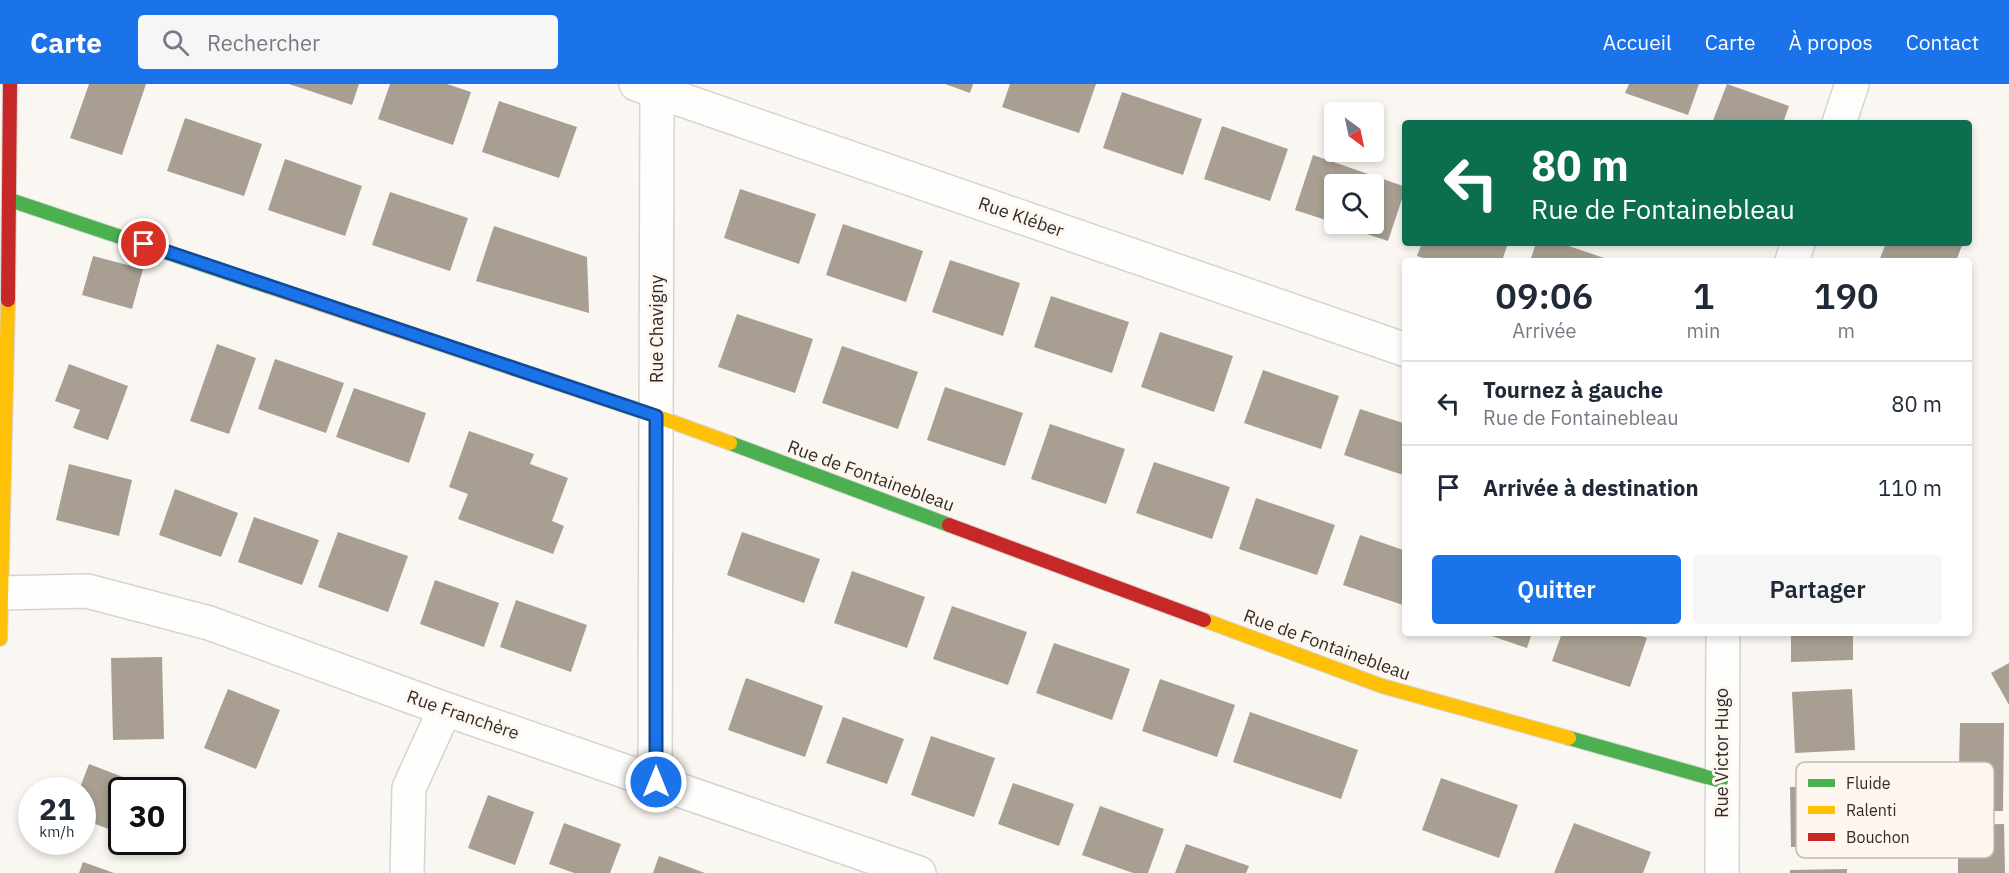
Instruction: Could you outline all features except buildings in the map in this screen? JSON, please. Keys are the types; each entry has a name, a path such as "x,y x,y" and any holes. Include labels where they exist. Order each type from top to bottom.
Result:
{"street":[{"path":"0,639 10,200 10,84"},
{"path":"1840,120 1852,84"},
{"name":"Rue Kléber","path":"647,88 1402,349"},
{"name":"Rue Chavigny","path":"647,88 656,416 656,782"},
{"name":"Rue de Fontainebleau","path":"10,200 656,416 1382,686 1721,781"},
{"name":"Rue Franchère","path":"1,593 87,591 209,623 445,709 919,873"},
{"name":"Rue Victor Hugo","path":"1722,873 1723,636"},
{"path":"407,873 410,788 445,709"}],"traffic: fast":[{"path":"10,200 270,287"},
{"path":"730,443 949,525"},
{"path":"1569,738 1721,781"}],"traffic: slow":[{"path":"270,287 656,416 730,443"},
{"path":"0,639 8,300"},
{"path":"1204,620 1382,686 1569,738"}],"traffic: jam":[{"path":"8,300 10,84"},
{"path":"949,525 1204,620"}],"route":[{"path":"144,244 656,416 656,782"}]}
